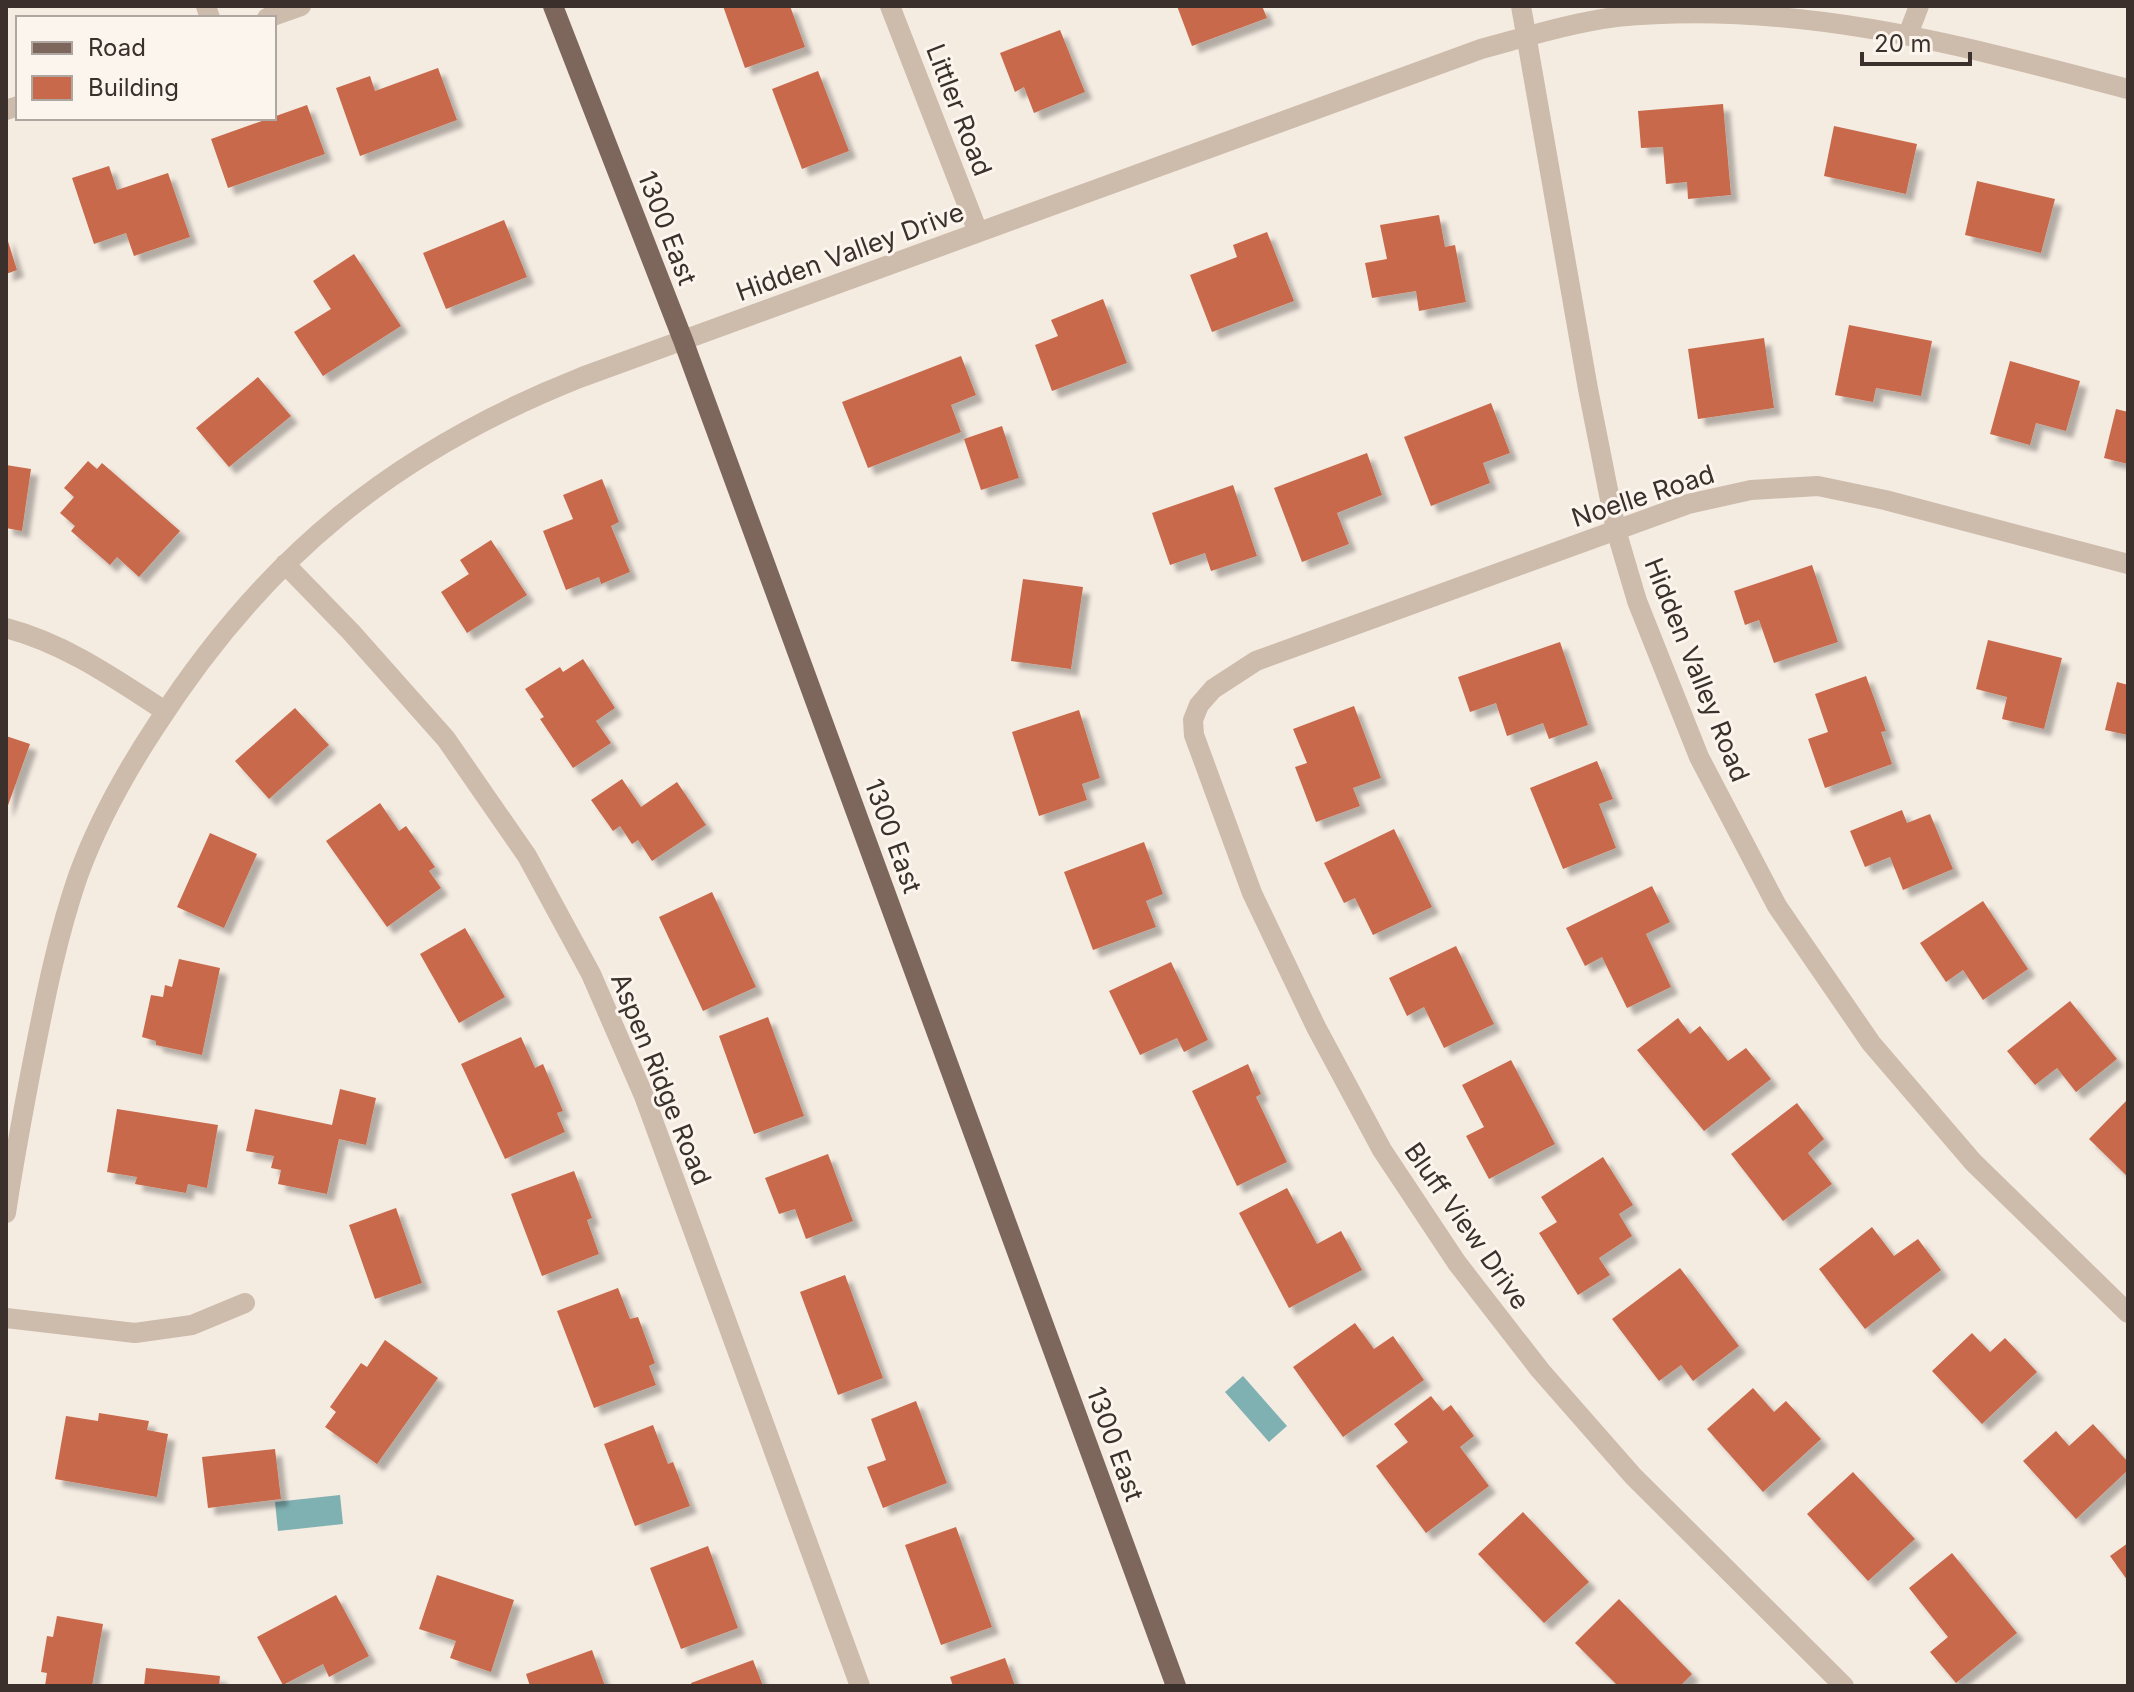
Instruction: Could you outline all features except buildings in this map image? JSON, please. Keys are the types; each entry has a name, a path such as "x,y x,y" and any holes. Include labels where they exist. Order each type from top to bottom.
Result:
{"main road":[{"name":"1300 East","path":"553,6 683,340 1176,1686"}],"street":[{"path":"273,16 301,6"},
{"name":"Littler Road","path":"890,6 978,232"},
{"name":"Hidden Valley Road","path":"1521,6 1585,373 1616,530 1637,601 1699,757 1777,906 1871,1043 1973,1162 2128,1313"},
{"path":"1909,32 1919,6"},
{"name":"Hidden Valley Drive","path":"6,1213 11,1139 49,977 79,874 105,814 135,759 203,656 245,605 285,564 345,511 439,445 528,398 683,340 1481,49 1574,24 1618,16 1714,9 1814,14 1909,32 2128,89"},
{"name":"Noelle Road","path":"1199,705 1213,689 1256,661 1688,504 1751,490 1818,486 1885,500 2128,564"},
{"name":"Aspen Ridge Road","path":"285,564 351,632 446,739 527,856 591,974 644,1096 860,1686"},
{"path":"6,628 38,637 95,664 165,711"},
{"name":"Bluff View Drive","path":"1199,705 1193,720 1194,735 1252,893 1316,1027 1382,1150 1457,1263 1540,1370 1633,1476 1844,1686"},
{"path":"6,1318 135,1333 192,1325 245,1303"}],"water":[{"path":"1243,1376 1287,1426 1269,1442 1225,1392"},
{"path":"340,1495 343,1524 278,1531 275,1502"}]}
